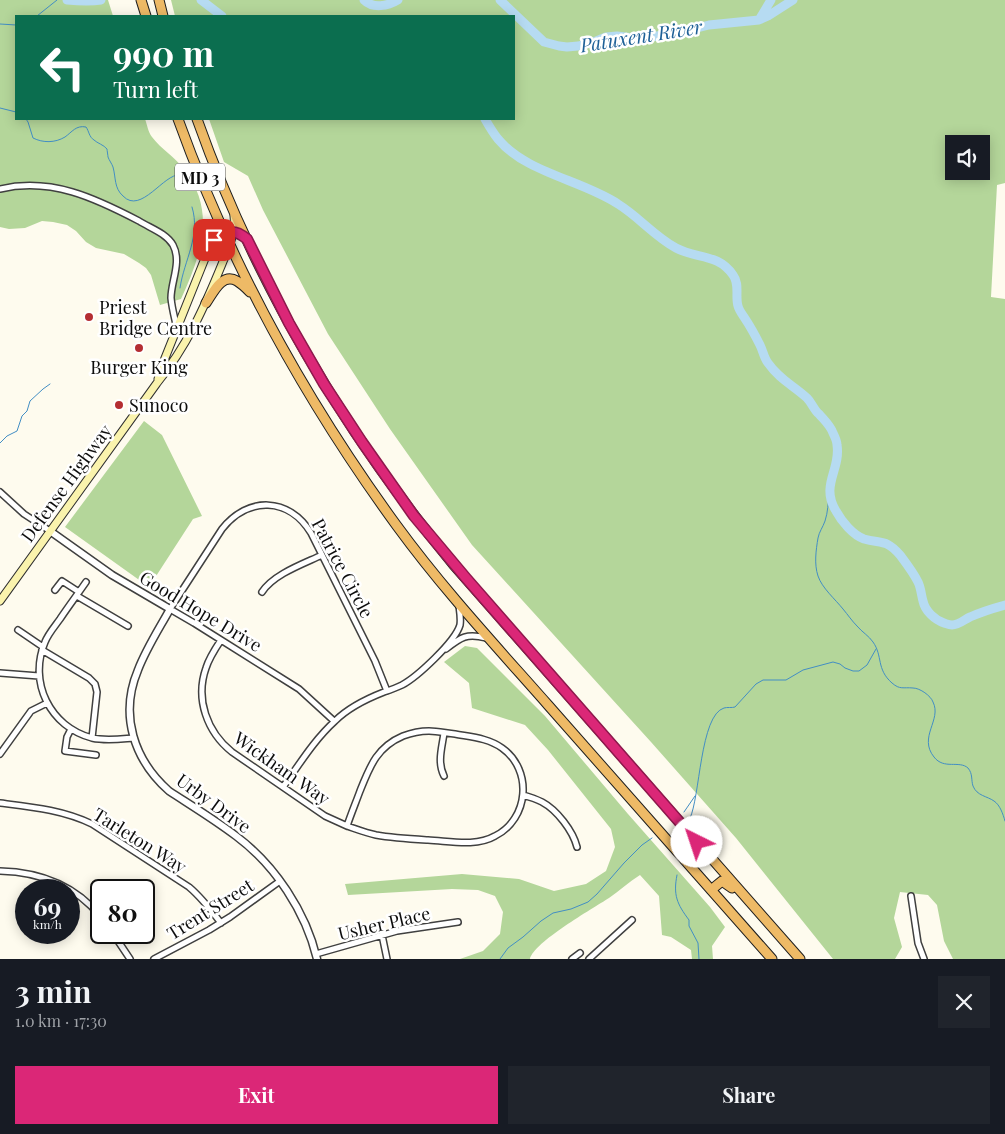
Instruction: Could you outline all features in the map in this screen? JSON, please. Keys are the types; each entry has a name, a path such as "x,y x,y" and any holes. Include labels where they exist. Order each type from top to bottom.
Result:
{"highway":[{"path":"141,0 146,15"},
{"path":"159,0 163,15"},
{"name":"MD 3","path":"178,120 204,186 229,233 230,245 272,331 308,395 346,454 403,535 489,638 772,959"},
{"name":"MD 3","path":"197,120 247,239 289,323 324,384 414,516 466,578 800,959"},
{"path":"229,233 240,233 247,239"},
{"path":"206,303 223,280 230,278 238,281 254,295"},
{"path":"711,890 721,881 724,882 762,915"}],"main road":[{"path":"229,233 235,222 234,210"},
{"name":"Defense Highway","path":"157,383 163,363 210,246 214,240 229,233"},
{"name":"Defense Highway","path":"0,601 170,366 206,303 230,245"}],"street":[{"path":"0,189 23,185 56,187 110,206 162,234 172,244 176,257 171,297 177,329 189,335"},
{"path":"0,492 14,506 50,531"},
{"name":"Patrice Circle","path":"170,609 229,520 245,509 266,505 278,506 298,516 306,524 375,660 387,691"},
{"name":"Good Hope Drive","path":"50,531 112,575 299,689 334,721"},
{"path":"262,592 274,578 322,555"},
{"path":"55,590 62,581 78,594 128,626"},
{"path":"86,582 49,634 43,648 39,668 42,693 47,703 71,730 92,738 111,740 134,738"},
{"path":"283,787 334,721 357,705 408,682 438,655 457,631 461,617 459,603"},
{"name":"Urby Drive","path":"170,609 143,657 130,697 130,721 134,738 144,762 169,792 237,837 264,862 280,881 302,917 316,956"},
{"path":"18,630 95,684 97,692 92,738"},
{"path":"438,655 465,636 489,638"},
{"name":"Wickham Way","path":"221,640 211,656 204,675 202,695 209,725 226,747 325,816 347,826 391,837 462,842 486,840 505,830 511,824 521,806 523,795 521,774 516,763 502,748 484,739 444,732 413,732 393,741 376,757 347,826"},
{"path":"0,673 39,676"},
{"path":"0,754 31,711 47,703"},
{"path":"71,730 67,737 65,751 96,755"},
{"path":"444,732 440,761 444,776"},
{"path":"523,795 542,802 552,810 573,834 577,847"},
{"name":"Tarleton Way","path":"0,803 62,812 92,824 200,896 221,923"},
{"path":"0,871 39,876 70,889 90,905"},
{"name":"Trent Street","path":"154,959 221,923 280,881"},
{"path":"910,896 918,943 924,959"},
{"path":"589,959 632,920"},
{"name":"Usher Place","path":"316,956 382,935 458,922"},
{"path":"382,935 388,959"},
{"path":"120,944 130,959"},
{"path":"572,959 580,953"}],"green space":[{"path":"0,0 108,0 113,15 15,15 15,120 145,120 152,137 184,169 194,185 200,201 203,217 199,250 195,266 181,299 160,305 151,275 146,268 124,254 96,248 86,242 76,231 67,225 42,221 25,228 9,229 0,227"},
{"path":"171,0 1005,0 1005,183 997,185 991,297 1005,299 1005,959 953,959 944,941 937,905 928,895 900,892 894,918 902,947 895,959 833,959 736,838 472,545 390,429 328,334 263,210 248,176 224,162 209,120 515,120 515,15 175,15"},
{"path":"144,421 162,435 202,516 193,519 149,587 65,527"},
{"path":"465,646 477,648 545,716 710,907 725,927 712,946 713,959 692,959 691,950 671,937 662,935 659,896 640,875 609,898 552,935 534,952 530,959 460,959 483,951 500,934 503,912 495,896 478,890 452,889 348,895 345,884 462,874 519,879 554,891 586,884 606,871 615,847 611,829 548,750 525,725 472,708 469,683 444,662"}],"waterway":[{"path":"38,15 57,0"},
{"name":"Patuxent River","path":"67,0 101,0"},
{"path":"201,0 221,15"},
{"name":"Patuxent River","path":"364,0 376,6 390,4 398,0"},
{"name":"Patuxent River","path":"500,0 544,42 567,47 594,42 606,37 617,36 641,39 709,25 759,20 793,0"},
{"path":"759,20 771,0"},
{"path":"0,24 15,25"},
{"path":"0,108 15,112"},
{"path":"27,120 33,138 45,141 57,140 65,137 77,128 86,127 92,139 107,149 118,190 130,200 145,197 174,176 180,175 183,182"},
{"path":"486,120 498,139 510,151 524,160 588,188 618,204 676,248 714,260 727,268 736,282 739,309 767,361 777,374 807,398 832,430 837,444 837,454 830,493 836,511 845,524 856,534 864,539 887,544 900,555 918,582 924,605 931,615 941,622 955,625 979,613 1005,605"},
{"path":"180,288 193,238 194,218 192,207"},
{"path":"0,443 7,436 17,431 30,401 50,384"},
{"path":"829,495 826,518 819,536 816,552 816,567 820,580 853,622 873,642 887,678 897,687 919,689 932,700 935,715 928,742 934,757 942,763 968,768 971,772 972,784 975,789 996,803 1005,821"},
{"path":"690,818 705,741 716,714 724,708 735,707 756,684 763,680 786,680 803,670 833,662 853,671 859,671 867,665 876,649"},
{"path":"684,812 695,796"},
{"path":"500,959 508,948 553,913 571,909 588,902 624,863 652,838"},
{"path":"677,875 677,899 689,920 689,926 698,943 699,959"}],"place":[{"name":"Priest Bridge Centre","path":"89,317"},
{"name":"Burger King","path":"139,348"},
{"name":"Sunoco","path":"119,405"}],"route":[{"path":"214,240 234,232 240,233 247,239 289,323 324,384 414,516 697,842"}]}
